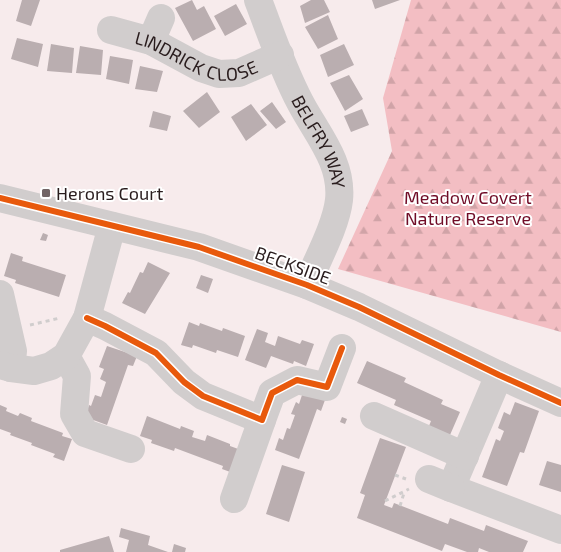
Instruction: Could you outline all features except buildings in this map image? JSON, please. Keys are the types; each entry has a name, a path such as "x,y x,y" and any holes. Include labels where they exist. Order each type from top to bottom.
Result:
{"street":[{"name":"BELFRY WAY","path":"258,0 300,102 322,139 336,168 339,198 336,215 307,285"},
{"name":"LINDRICK CLOSE","path":"111,30 156,30 201,68 219,74 238,73 280,55"},
{"name":"BECKSIDE","path":"0,198 199,247 307,285 359,307 499,375 561,402"},
{"path":"0,294 13,351 6,367 34,370 51,366 66,356 88,314 112,226"},
{"path":"88,314 156,353 184,382 203,396 262,420"},
{"path":"234,499 272,393 297,380 327,387 342,348"},
{"path":"66,356 77,376 74,414 85,433 132,449"},
{"path":"499,375 465,456 440,484 561,530"},
{"path":"374,416 465,456"}],"path":[{"path":"8,330 88,314"},
{"path":"400,506 404,493"}],"green space":[{"name":"Meadow Covert Nature Reserve","path":"411,0 561,0 561,332 338,269 392,151 383,98"}],"cycle path":[{"path":"0,198 199,247 307,285 359,307 561,403"},
{"path":"87,318 156,353 184,382 203,396 262,420 272,393 297,380 327,387 342,348"}],"place":[{"name":"Herons Court","path":"46,193"}]}
